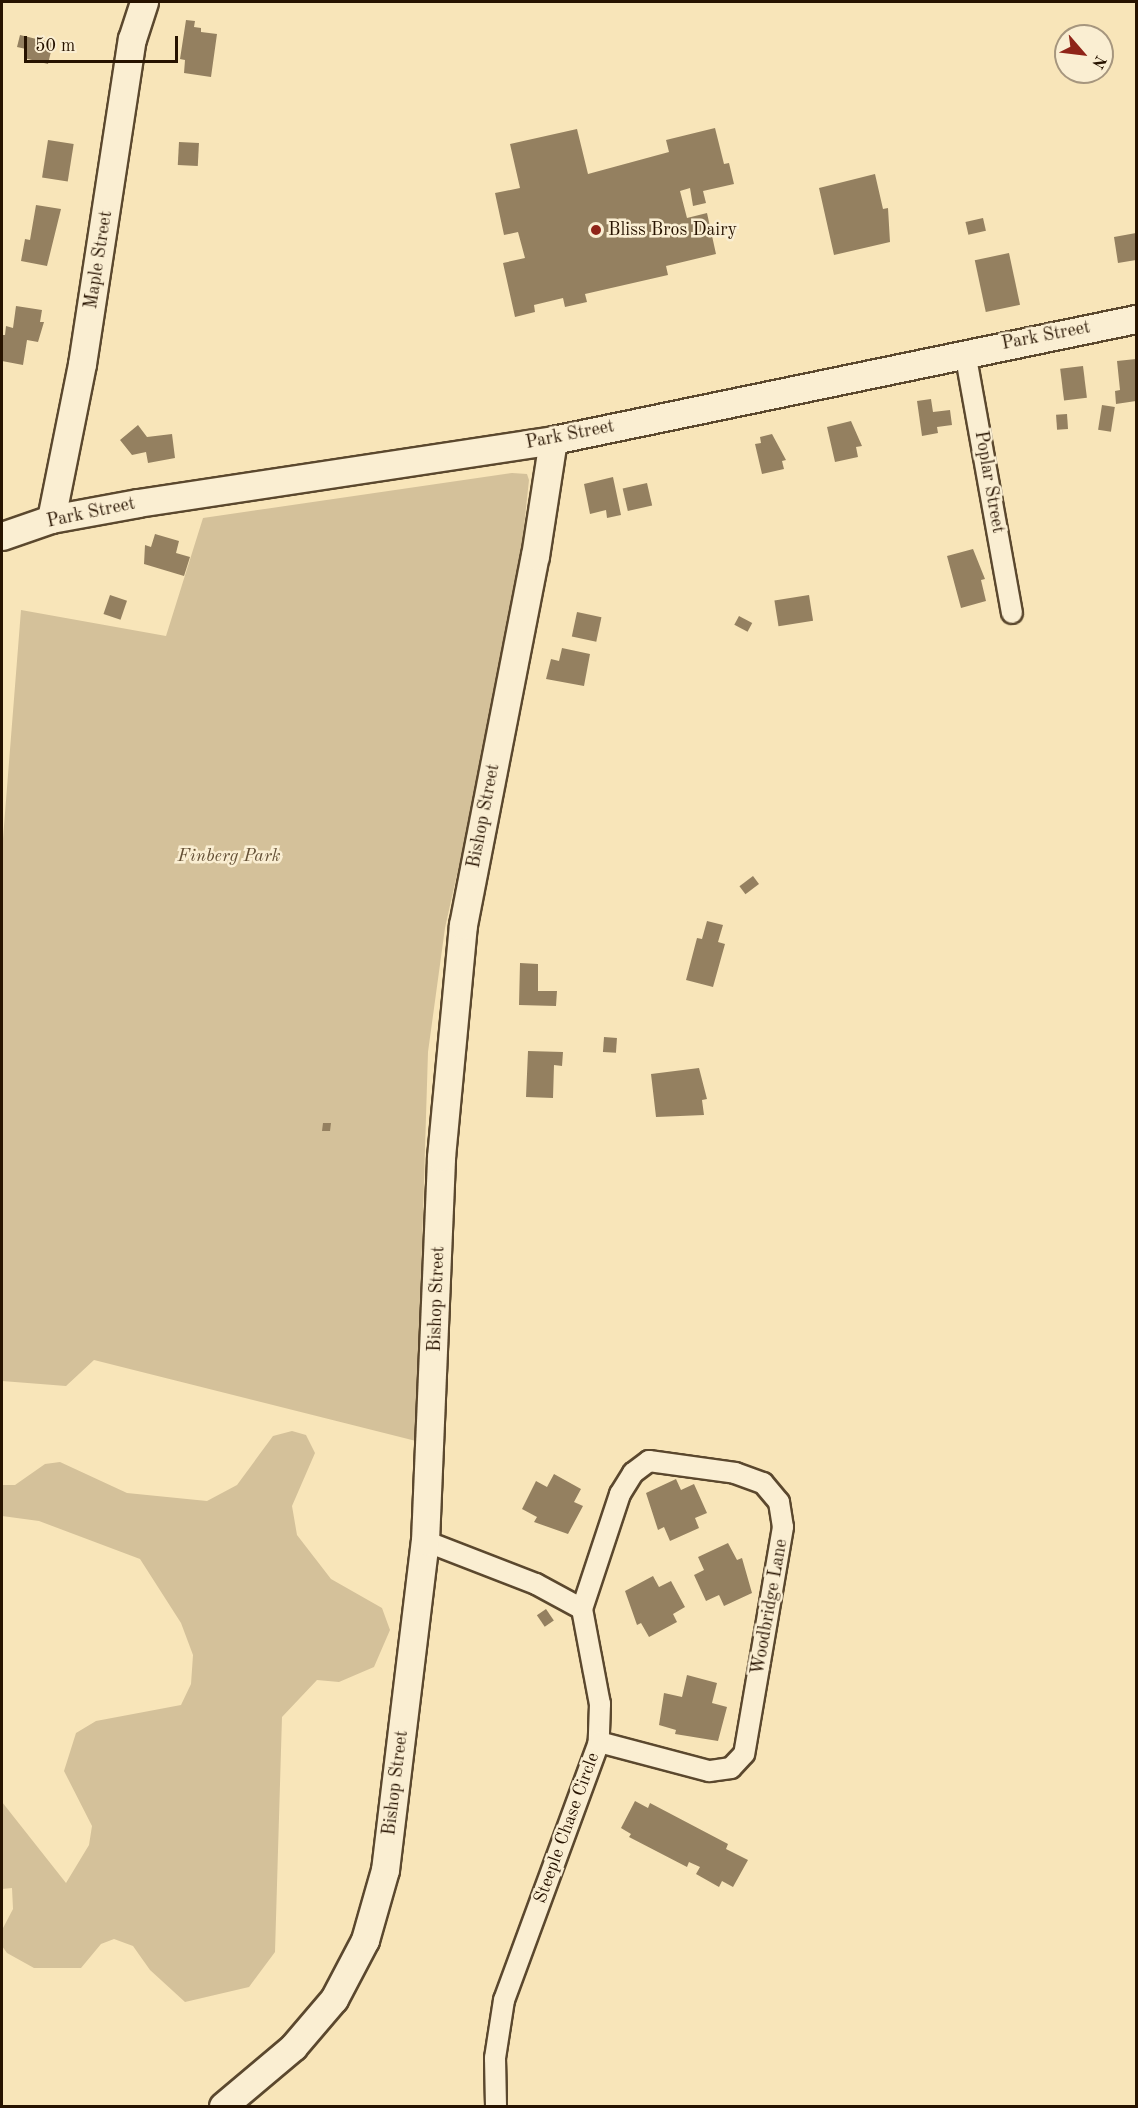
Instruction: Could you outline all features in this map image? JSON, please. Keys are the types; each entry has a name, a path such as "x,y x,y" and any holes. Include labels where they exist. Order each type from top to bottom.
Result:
{"street":[{"name":"Maple Street","path":"51,519 82,364 132,39 144,2"},
{"name":"Park Street","path":"2,536 51,519 553,440 965,352 1137,319"},
{"name":"Poplar Street","path":"965,352 1012,613"},
{"name":"Bishop Street","path":"223,2106 293,2047 334,1999 365,1940 385,1870 424,1540 441,1157 463,925 535,555 553,440"},
{"name":"Woodbridge Lane","path":"582,1609 620,1494 633,1473 649,1461 735,1473 764,1483 779,1502 783,1527 744,1754 730,1768 709,1771 598,1742"},
{"path":"424,1540 536,1584 582,1609"},
{"name":"Steeple Chase Circle","path":"496,2106 495,2058 504,2000 598,1742 600,1704 582,1609"}],"green space":[{"name":"Finberg Park","path":"512,473 527,474 529,480 521,555 495,704 445,928 428,1052 416,1441 94,1360 66,1386 2,1381 2,851 21,610 166,636 203,518"},
{"path":"292,1431 306,1435 315,1453 292,1506 297,1535 331,1579 382,1608 390,1630 374,1667 339,1682 317,1680 282,1717 275,1952 249,1987 185,2002 150,1970 133,1946 114,1939 101,1944 81,1968 34,1968 7,1953 2,1946 2,1930 13,1909 12,1888 2,1889 2,1802 66,1883 89,1845 92,1826 64,1771 76,1733 96,1721 181,1705 191,1684 193,1655 181,1623 140,1559 39,1521 2,1516 2,1485 15,1485 45,1464 60,1462 127,1493 207,1501 237,1485 273,1436"}],"building":[{"path":"186,20 195,21 194,27 201,28 201,32 217,34 211,77 184,73 185,60 180,59"},
{"path":"20,35 53,43 48,64 24,58 26,49 17,47"},
{"path":"715,128 724,164 729,163 734,184 703,191 706,203 693,206 690,188 680,191 687,218 707,213 716,254 666,266 668,275 585,294 587,302 565,307 563,298 534,305 535,312 515,317 503,263 525,258 518,232 504,235 495,193 520,188 510,144 577,129 588,174 669,152 666,140"},
{"path":"48,140 74,144 68,182 42,178"},
{"path":"179,142 199,143 198,166 178,165"},
{"path":"875,174 883,209 888,208 890,242 834,255 819,188"},
{"path":"36,205 61,209 47,266 21,261 25,239 30,240"},
{"path":"983,218 986,231 968,235 965,222"},
{"path":"1136,233 1136,260 1118,263 1114,237"},
{"path":"1009,253 1020,305 986,312 975,260"},
{"path":"16,306 42,310 40,322 44,322 38,342 27,340 23,365 2,361 2,335 5,335 6,326 13,328"},
{"path":"1136,359 1136,401 1116,404 1115,391 1120,390 1117,361"},
{"path":"1083,366 1087,398 1064,401 1060,369"},
{"path":"931,399 933,412 950,410 952,425 937,427 938,433 922,436 917,401"},
{"path":"1102,405 1115,407 1111,432 1098,430"},
{"path":"1067,414 1068,429 1057,430 1056,415"},
{"path":"851,421 862,446 856,447 858,457 835,462 827,427"},
{"path":"138,425 147,437 172,434 175,458 148,463 146,452 132,455 120,440"},
{"path":"772,434 786,460 782,461 784,469 762,474 755,444 761,443 760,437"},
{"path":"613,477 621,515 607,518 606,510 590,514 584,484"},
{"path":"647,483 652,505 628,511 623,489"},
{"path":"155,534 179,541 176,553 190,557 184,576 144,564 145,545 151,547"},
{"path":"973,549 985,579 981,580 986,601 961,608 947,556"},
{"path":"110,595 127,601 121,620 103,614"},
{"path":"809,595 813,621 778,626 774,600"},
{"path":"577,612 601,617 596,642 572,636"},
{"path":"739,616 752,623 748,632 734,625"},
{"path":"562,648 590,654 584,686 546,679 551,659 559,661"},
{"path":"753,876 759,884 745,894 739,886"},
{"path":"707,921 723,925 718,942 725,944 713,987 686,980 697,938 702,939"},
{"path":"520,963 538,964 538,991 557,991 556,1006 519,1005"},
{"path":"604,1037 617,1038 616,1053 603,1052"},
{"path":"528,1051 563,1052 562,1066 554,1065 553,1098 526,1097"},
{"path":"699,1068 707,1099 702,1100 704,1115 656,1117 651,1074"},
{"path":"323,1123 331,1123 330,1131 322,1131"},
{"path":"554,1474 581,1489 574,1502 583,1506 568,1534 534,1522 537,1517 522,1509 536,1481 547,1487"},
{"path":"676,1479 681,1490 694,1484 707,1513 695,1518 699,1528 670,1541 664,1527 658,1530 646,1493"},
{"path":"728,1543 737,1560 742,1558 752,1593 724,1606 719,1595 706,1601 694,1575 704,1570 698,1557"},
{"path":"653,1576 659,1587 671,1581 685,1607 673,1614 677,1622 649,1637 641,1623 637,1625 625,1591"},
{"path":"546,1609 554,1621 545,1627 537,1615"},
{"path":"687,1675 717,1683 712,1703 727,1707 718,1741 675,1734 676,1730 659,1725 664,1693 682,1697"},
{"path":"635,1801 648,1808 650,1803 728,1844 726,1849 748,1860 733,1887 722,1881 719,1887 696,1874 700,1867 689,1862 687,1867 629,1837 631,1834 621,1828"}],"place":[{"name":"Bliss Bros Dairy","path":"596,230"}]}
